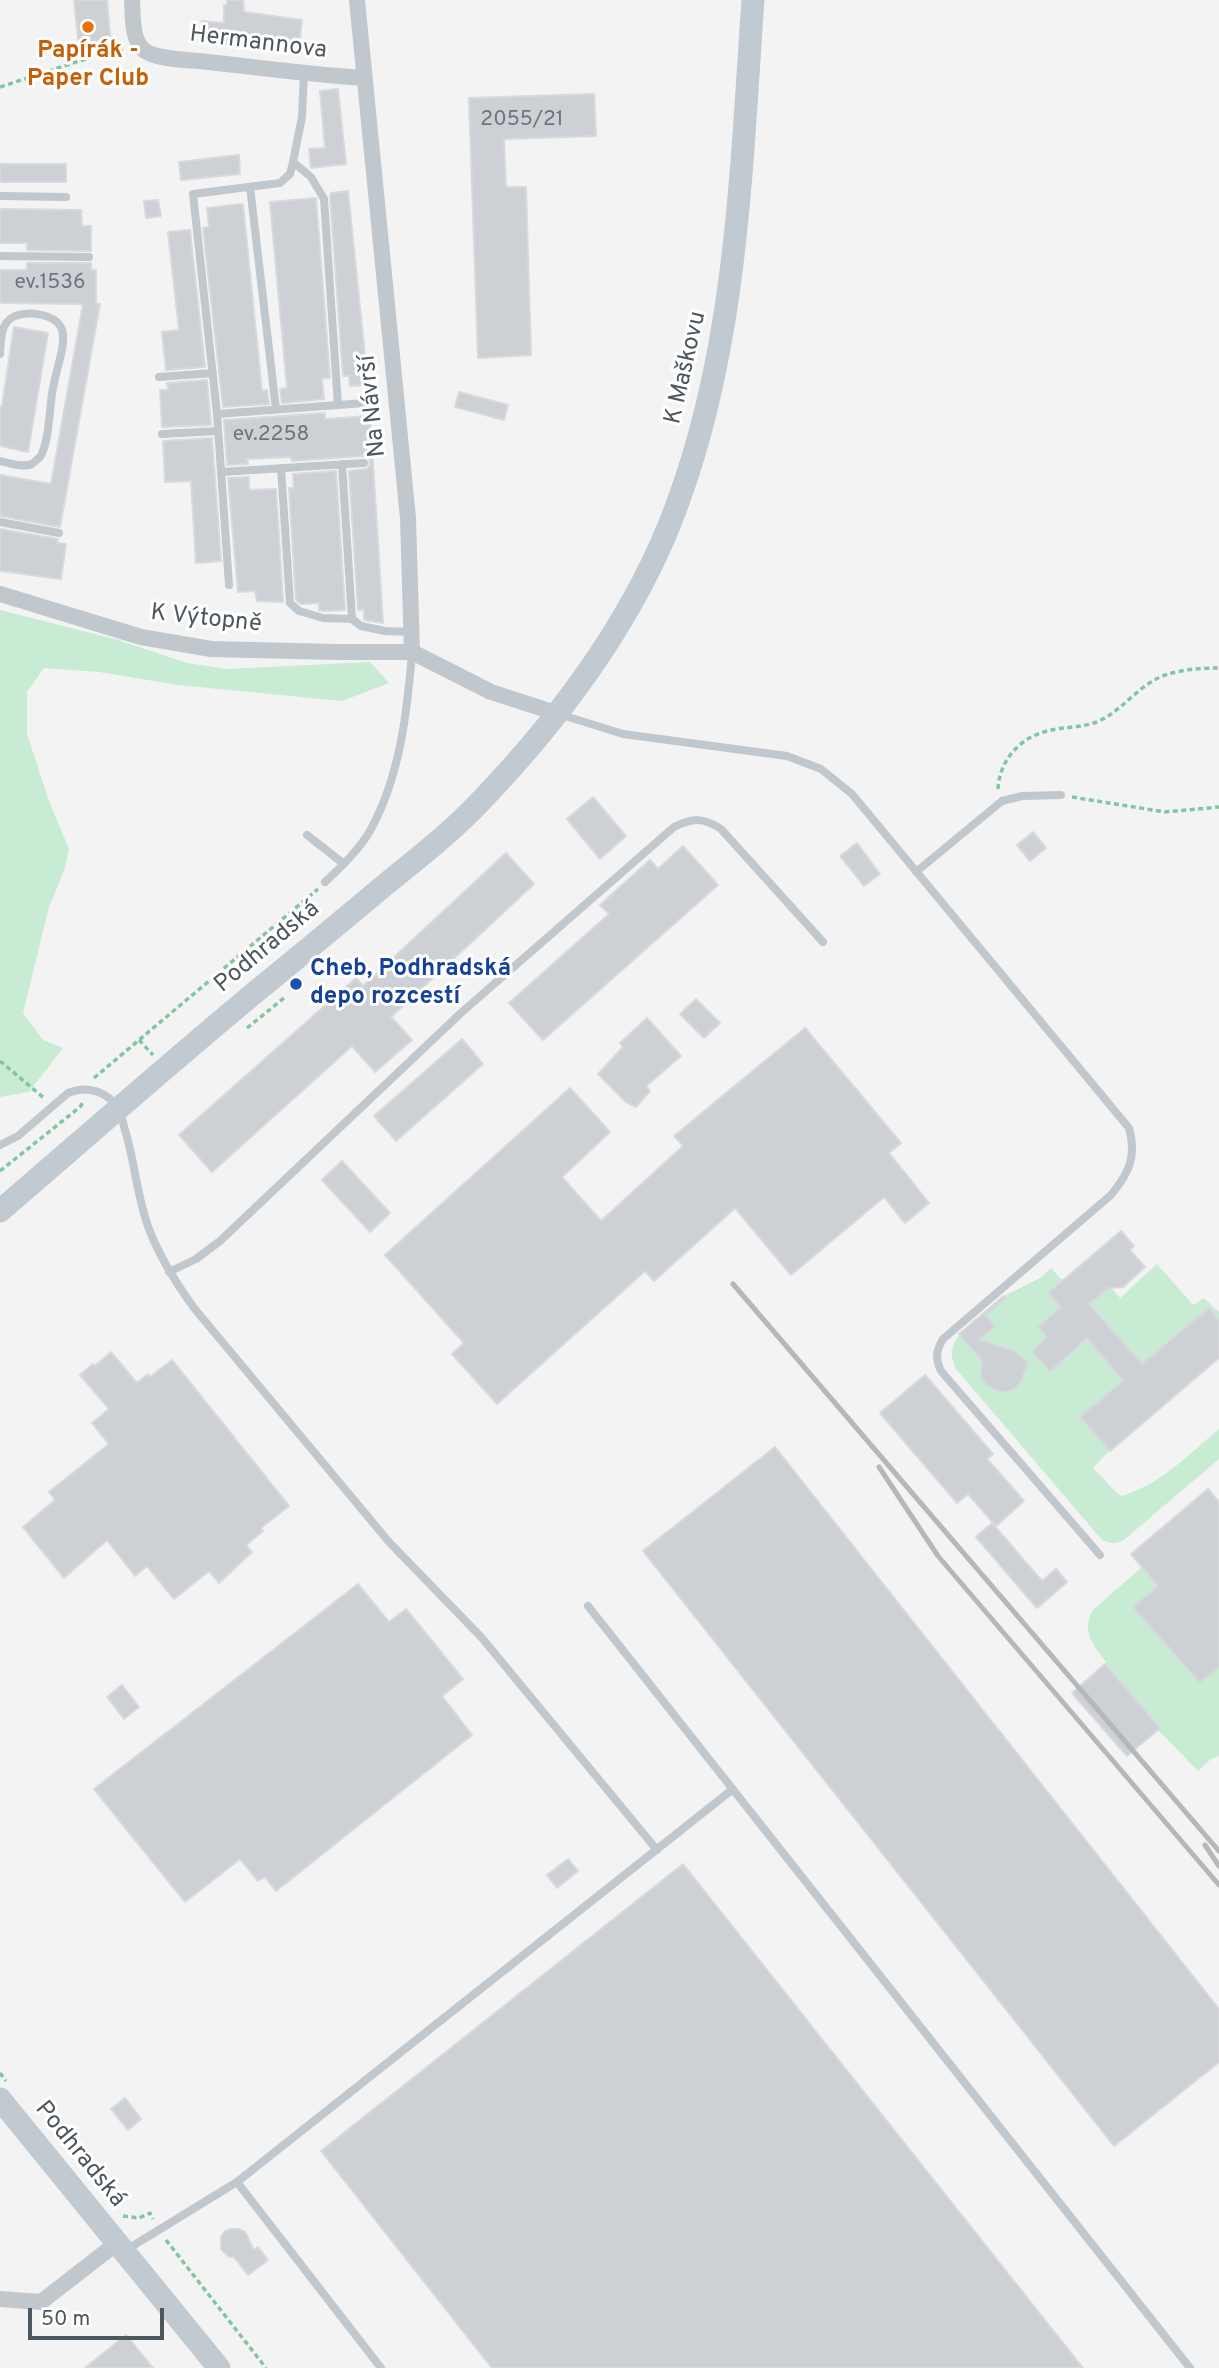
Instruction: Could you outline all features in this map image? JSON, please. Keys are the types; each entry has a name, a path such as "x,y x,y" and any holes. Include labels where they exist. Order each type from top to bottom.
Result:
{"main road":[{"name":"K Maškovu","path":"556,713 608,641 653,559 676,507 712,388 730,282 753,0"},
{"name":"Podhradská","path":"0,1211 434,844 475,806 556,713"},
{"name":"Podhradská","path":"4,2091 120,2247 219,2368"}],"street":[{"path":"132,0 136,36 139,45 146,51"},
{"name":"Na Návrší","path":"357,0 408,518 412,652"},
{"name":"Hermannova","path":"146,51 182,59 365,78"},
{"name":"K Výtopně","path":"0,594 141,637 211,649 412,652"},
{"path":"412,652 491,692 556,713"},
{"name":"Podhradská","path":"0,2300 41,2302 120,2247"}],"lane":[{"path":"229,585 217,414 193,194 280,183 290,174 302,117 303,73"},
{"path":"293,162 311,177 324,199 338,405"},
{"path":"250,187 276,409"},
{"path":"0,196 66,197"},
{"path":"0,256 89,257"},
{"path":"0,354 3,328 11,318 23,314 45,315 56,320 62,328 64,340 40,457 32,464 23,465 0,461"},
{"path":"159,377 213,373"},
{"path":"217,414 365,403"},
{"path":"162,434 218,431"},
{"path":"222,472 364,463"},
{"path":"342,464 352,619"},
{"path":"281,468 290,603 299,611 323,618 352,619 361,626 385,631 412,632"},
{"path":"0,523 59,533"},
{"path":"326,882 370,831 391,779 405,720 412,652"},
{"path":"556,713 623,734 787,756 821,769 852,794 1129,1128 1133,1142 1126,1177 1111,1195 943,1339 937,1351 941,1371 1100,1555"},
{"path":"916,872 1002,801 1022,796 1060,795"},
{"path":"169,1272 196,1259 219,1241 462,1012 674,827 690,819 707,820 721,829 823,942"},
{"path":"307,835 344,864"},
{"path":"0,1145 19,1136 68,1093 77,1089 89,1088 102,1093 118,1109 129,1142 148,1227 169,1272 194,1308 389,1542 482,1638 657,1850"},
{"path":"588,1606 1190,2368"},
{"path":"120,2247 160,2229 237,2182 733,1789"},
{"path":"237,2182 381,2368"}],"path":[{"path":"0,87 113,50 146,51"},
{"path":"1002,801 998,790 999,774 1006,760 1019,745 1040,733 1098,722 1124,706 1150,682 1167,674 1219,668"},
{"path":"1060,795 1165,812 1219,807"},
{"path":"92,1079 326,882"},
{"path":"0,1061 53,1106"},
{"path":"0,1171 80,1107 86,1097"},
{"path":"0,2073 4,2091"},
{"path":"113,2210 128,2217 139,2218 150,2213 266,2368"}],"green space":[{"path":"0,610 115,639 187,663 227,669 370,662 389,683 342,701 178,685 99,672 44,668 27,692 27,734 49,801 69,849 65,868 49,907 23,1013 43,1040 63,1048 29,1092 0,1097"},
{"path":"1157,1264 1193,1305 1204,1298 1219,1312 1219,1320 1208,1308 1081,1417 1109,1451 1093,1468 1122,1496 1162,1476 1219,1429 1219,1459 1125,1539 1111,1543 1102,1540 956,1369 952,1351 960,1334 962,1336 1005,1298 1004,1296 1040,1278 1051,1268 1062,1280 1048,1293 1109,1364 1089,1304 1110,1286 1120,1298"},
{"path":"1142,1567 1158,1586 1133,1607 1199,1683 1219,1667 1219,1756 1211,1759 1198,1771 1158,1730 1160,1728 1105,1664 1088,1631 1093,1610"}],"building":[{"path":"74,0 107,0 111,45 79,48"},
{"path":"227,0 243,0 244,12 302,20 299,48 285,47 284,50 200,41 202,21 224,23 224,5 227,5"},
{"path":"338,89 346,164 311,168 309,149 325,148 320,91"},
{"path":"594,94 596,136 504,139 506,187 526,187 531,355 478,358 469,98"},
{"path":"239,155 240,174 181,180 179,162"},
{"path":"0,164 66,164 66,182 0,182"},
{"path":"348,191 368,385 350,386 349,376 343,376 330,196 331,193"},
{"path":"316,198 330,378 322,378 324,399 282,403 280,389 287,388 270,202"},
{"path":"158,200 161,216 146,218 144,201"},
{"path":"243,204 262,391 267,390 269,404 223,407 203,228 209,227 207,208"},
{"path":"0,209 81,210 82,226 91,226 91,251 27,250 27,243 0,243"},
{"path":"190,230 205,367 166,370 162,332 179,330 168,232"},
{"path":"27,263 91,263 91,270 96,270 96,304 100,304 60,527 0,516 0,475 51,484 83,304 0,303 0,270 27,270"},
{"path":"14,327 48,333 28,452 0,446 0,408"},
{"path":"207,380 211,425 162,427 160,390 168,390 167,383"},
{"path":"459,392 508,405 504,420 455,407"},
{"path":"325,413 325,419 370,416 383,623 364,620 364,609 358,610 349,471 367,469 370,465 369,459 364,456 292,461 291,457 247,459 248,464 227,465 224,420"},
{"path":"212,438 221,561 196,563 191,481 165,482 163,441"},
{"path":"336,471 345,610 324,611 319,610 319,603 301,604 296,600 289,488 294,488 293,474"},
{"path":"249,477 249,490 276,489 283,602 257,601 255,591 238,592 228,478"},
{"path":"0,529 58,539 57,543 66,544 61,579 0,571"},
{"path":"593,797 626,836 600,859 567,819"},
{"path":"1033,832 1046,848 1030,861 1017,845"},
{"path":"857,843 880,874 864,886 840,856"},
{"path":"683,846 718,885 543,1040 509,1003 609,914 600,905 650,860 658,869"},
{"path":"506,853 534,884 391,1017 412,1040 375,1072 352,1046 212,1172 179,1135 356,978 363,986"},
{"path":"696,999 720,1023 704,1038 680,1014"},
{"path":"647,1018 681,1056 646,1086 650,1091 636,1107 626,1102 598,1074 623,1047 620,1043"},
{"path":"805,1028 901,1143 889,1153 929,1203 905,1223 884,1197 791,1275 735,1208 654,1281 645,1271 497,1404 452,1354 464,1343 385,1255 570,1088 610,1132 562,1177 601,1221 683,1146 674,1136"},
{"path":"462,1039 483,1064 396,1141 374,1116"},
{"path":"342,1161 390,1213 370,1232 322,1180"},
{"path":"1121,1231 1134,1246 1130,1250 1145,1267 1123,1287 1108,1288 1089,1304 1142,1364 1209,1308 1219,1320 1219,1358 1110,1451 1080,1417 1123,1381 1087,1338 1050,1372 1032,1351 1047,1337 1038,1327 1061,1307 1048,1293"},
{"path":"1004,1296 1006,1298 985,1315 995,1327 979,1340 1013,1350 1028,1362 1017,1387 1000,1392 985,1384 981,1376 982,1361 959,1334"},
{"path":"111,1352 137,1383 148,1374 150,1377 172,1360 289,1506 261,1528 263,1531 246,1545 252,1552 219,1583 209,1571 174,1599 147,1566 135,1576 107,1540 64,1578 23,1527 55,1500 49,1492 109,1444 92,1423 109,1409 80,1375"},
{"path":"925,1375 993,1454 987,1459 1024,1501 996,1526 968,1494 957,1503 880,1413"},
{"path":"775,1447 1219,2009 1219,2062 1114,2146 643,1551"},
{"path":"1208,1489 1219,1502 1219,1667 1200,1683 1133,1607 1158,1586 1131,1554"},
{"path":"992,1523 1042,1581 1056,1569 1067,1582 1037,1608 976,1537"},
{"path":"358,1584 389,1622 406,1609 463,1679 442,1696 472,1735 276,1891 265,1877 258,1881 240,1859 185,1902 94,1789"},
{"path":"1105,1664 1160,1728 1127,1756 1072,1693"},
{"path":"122,1685 139,1707 124,1719 107,1697"},
{"path":"568,1859 578,1871 557,1888 547,1875"},
{"path":"683,1864 1083,2368 492,2368 321,2151"},
{"path":"125,2098 141,2119 128,2130 111,2109"},
{"path":"231,2229 245,2232 254,2250 258,2247 268,2260 248,2275 234,2257 229,2257 221,2249 221,2237 225,2231"},
{"path":"126,2335 153,2368 85,2368"}],"railway":[{"path":"733,1284 1219,1851"},
{"path":"879,1467 938,1556 1219,1885"},
{"path":"1205,1845 1219,1866"}],"place":[{"name":"Papírák - Paper Club","path":"88,27"},
{"name":"Cheb, Podhradská depo rozcestí","path":"296,984"}]}
